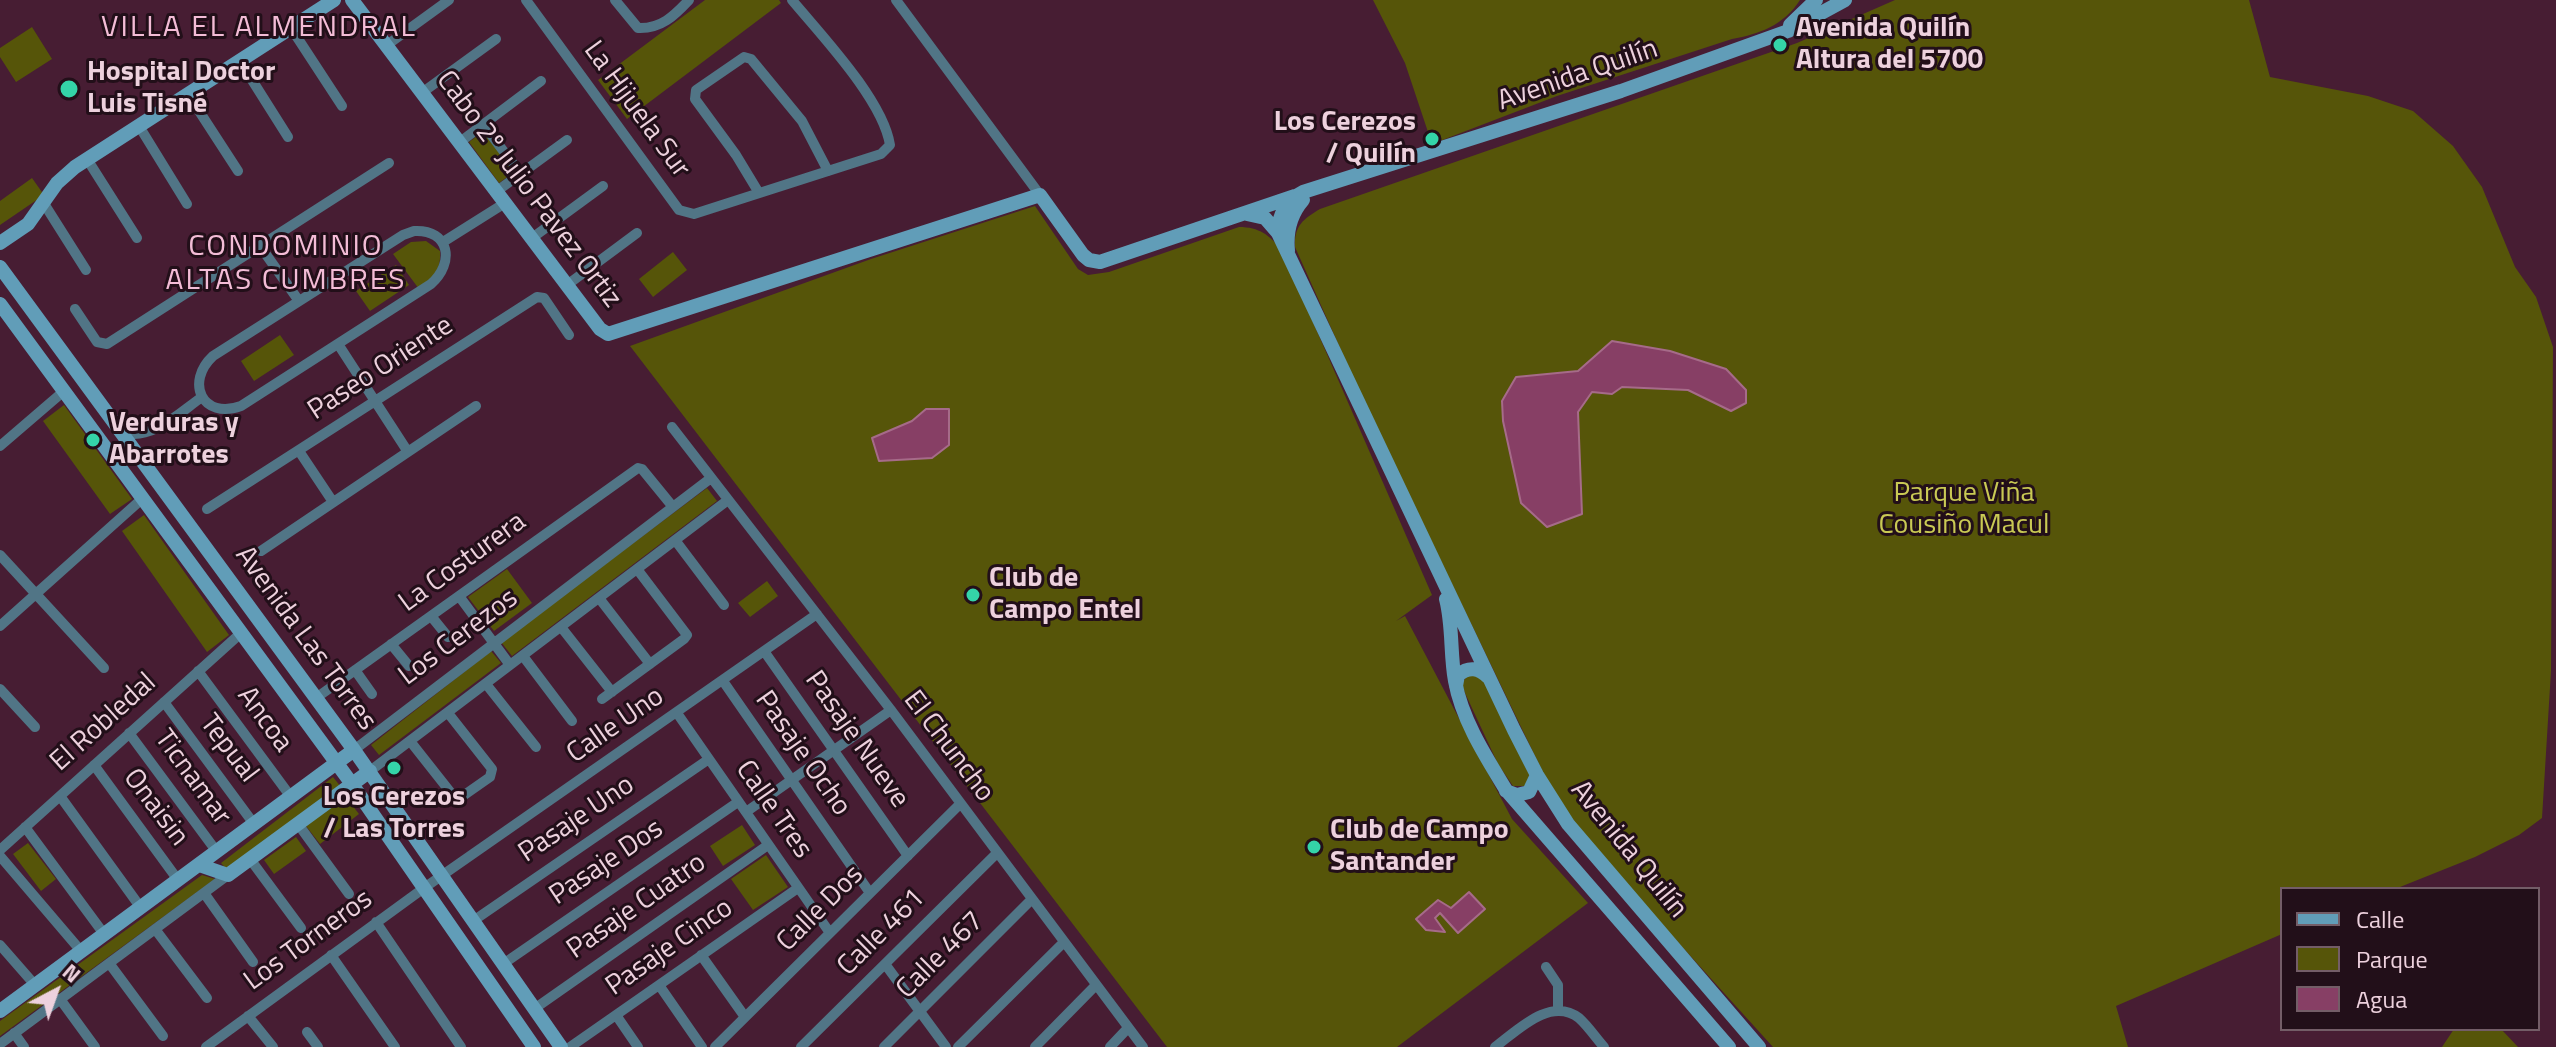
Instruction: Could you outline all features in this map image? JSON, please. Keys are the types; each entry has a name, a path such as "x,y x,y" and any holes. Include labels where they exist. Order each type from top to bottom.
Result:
{"main road":[{"path":"0,243 28,224 65,175 334,0"},
{"name":"Cabo 2º Julio Pavez Ortiz","path":"352,0 606,333 669,316 1040,195"},
{"name":"Avenida Quilín","path":"1040,195 1083,255 1095,262 1106,261 1295,196 1621,91 1799,26 1845,0"},
{"path":"1780,33 1813,1"},
{"name":"Avenida Quilín","path":"1321,188 1300,203 1282,224 1290,259 1537,775 1580,839 1759,1047"},
{"path":"1282,224 1295,196"},
{"path":"1264,207 1282,224"},
{"path":"1246,214 1282,224"},
{"name":"Avenida Las Torres","path":"0,267 370,771 561,1047"},
{"name":"Avenida Las Torres","path":"0,304 352,784 534,1047"},
{"path":"52,375 59,365 69,362"},
{"path":"153,512 166,510 171,501"},
{"name":"Avenida Quilín","path":"1442,581 1451,626 1456,686 1470,724 1506,790 1729,1047"},
{"path":"1456,686 1458,675 1468,669 1479,670 1489,677"},
{"name":"Los Cerezos","path":"0,1011 354,750"},
{"name":"Los Cerezos","path":"228,875 370,771"},
{"path":"1506,790 1517,795 1529,792 1537,775"},
{"path":"199,865 228,875"}],"street":[{"path":"387,45 449,0"},
{"name":"La Hijuela Sur","path":"526,0 679,210 694,214 759,193"},
{"path":"615,0 638,28 651,28 674,17 689,0"},
{"path":"792,0 834,50 886,124 890,145 881,154 828,171 759,193 695,99 696,90 732,64 744,57 751,59 802,121 828,171"},
{"path":"896,0 1040,195"},
{"path":"291,28 342,106"},
{"path":"423,92 496,39"},
{"path":"240,61 288,137"},
{"path":"460,142 541,81"},
{"path":"188,94 238,171"},
{"name":"Cabo 2º Julio Pavez Ortiz","path":"483,124 520,173"},
{"path":"139,126 187,204"},
{"path":"443,242 501,197 520,173 567,140"},
{"path":"87,159 137,238"},
{"path":"75,309 97,342 105,345 389,163"},
{"path":"532,238 603,186"},
{"path":"43,202 86,270"},
{"path":"419,230 430,233 443,242 446,261 435,280 338,344 241,406 218,409 202,397 199,380 208,360 299,301 408,232 419,230"},
{"path":"567,285 637,233"},
{"path":"260,246 299,301"},
{"name":"Paseo Oriente","path":"207,509 539,296 544,298 569,335"},
{"path":"338,344 408,452"},
{"path":"0,446 64,391"},
{"path":"122,432 147,434 202,397"},
{"path":"261,551 476,406"},
{"path":"672,427 711,478"},
{"path":"140,457 147,434"},
{"path":"299,451 333,502"},
{"name":"La Costurera","path":"316,698 638,468 673,507"},
{"name":"El Chuncho","path":"711,478 891,710 1143,1047"},
{"name":"Los Cerezos","path":"354,750 711,478"},
{"path":"0,626 143,498"},
{"name":"Los Cerezos","path":"370,771 728,500"},
{"path":"675,540 724,605"},
{"path":"0,555 104,668"},
{"path":"561,627 607,695 684,639 686,633 637,569"},
{"path":"459,596 510,665"},
{"path":"599,598 650,664"},
{"name":"Calle Uno","path":"442,875 817,614"},
{"path":"431,616 448,637"},
{"name":"El Robledal","path":"0,850 241,633"},
{"path":"391,644 409,666"},
{"name":"Pasaje Nueve","path":"764,651 908,856"},
{"path":"523,656 572,721"},
{"path":"355,670 372,694"},
{"name":"Ancoa","path":"198,671 291,797"},
{"name":"Pasaje Ocho","path":"723,681 870,893"},
{"path":"486,684 536,747"},
{"path":"0,689 35,727"},
{"name":"Tepual","path":"164,702 254,824"},
{"path":"746,812 891,710"},
{"path":"410,741 455,798 462,797 493,774 448,713"},
{"name":"Calle Tres","path":"677,713 830,933"},
{"name":"Ticnamar","path":"129,733 217,852"},
{"name":"Pasaje Uno","path":"473,921 709,759"},
{"name":"Onaisin","path":"94,765 178,880"},
{"path":"60,796 141,908"},
{"name":"Pasaje Dos","path":"503,964 738,802"},
{"name":"Calle Dos","path":"715,1047 960,804"},
{"path":"298,824 349,894"},
{"path":"25,827 104,934"},
{"name":"Pasaje Cuatro","path":"534,1009 768,845"},
{"name":"Calle 461","path":"801,1047 997,853"},
{"path":"0,856 81,951"},
{"path":"250,859 301,928"},
{"name":"Los Cerezos","path":"0,1044 228,875"},
{"name":"Los Torneros","path":"206,1047 442,875"},
{"name":"Pasaje Cinco","path":"570,1047 798,888"},
{"path":"204,893 253,962"},
{"name":"Calle 467","path":"884,1047 1032,899"},
{"path":"376,922 461,1047"},
{"path":"155,929 207,998"},
{"path":"958,1047 1064,942"},
{"path":"0,945 35,985"},
{"path":"331,955 389,1045"},
{"path":"701,955 745,1017"},
{"path":"109,963 163,1036"},
{"path":"885,964 946,1047"},
{"path":"1546,967 1558,985 1558,1011"},
{"path":"659,985 702,1047"},
{"path":"1035,1047 1096,985"},
{"path":"60,999 95,1047"},
{"path":"1499,1046 1538,1016 1558,1011 1570,1013 1581,1020 1604,1047"},
{"path":"616,1015 638,1047"},
{"path":"248,1016 273,1047"},
{"path":"1110,1047 1128,1028"},
{"path":"307,1032 318,1047"},
{"path":"14,1033 24,1047"}],"green space":[{"path":"705,0 779,0 781,3 627,119 598,80"},
{"path":"1373,0 1800,0 1787,16 1762,31 1557,96 1432,144 1405,63"},
{"name":"Parque Viña Cousiño Macul","path":"1895,0 2249,0 2270,77 2368,96 2413,111 2453,146 2482,187 2515,267 2536,297 2553,347 2551,671 2542,818 2519,835 2475,857 2400,887 2280,887 2280,935 2116,1006 2128,1047 1773,1047 1626,885 1572,820 1550,787 1365,404 1295,247 1301,224 1320,209 1797,43"},
{"path":"32,27 52,59 16,82 0,57 0,48"},
{"path":"485,130 514,172 499,183 469,142"},
{"path":"32,178 44,195 0,225 0,201"},
{"path":"1035,206 1078,269 1088,275 1109,272 1239,227 1264,233 1282,251 1432,595 1396,621 1405,616 1512,819 1588,903 1397,1047 1167,1047 630,346 871,259"},
{"path":"426,241 440,251 439,264 432,277 419,289 393,254 411,242"},
{"path":"673,252 687,270 653,297 639,279"},
{"path":"396,265 409,285 370,311 356,291"},
{"path":"280,335 294,355 254,381 241,361"},
{"path":"64,405 132,499 110,514 43,421"},
{"path":"707,488 717,501 512,656 501,642"},
{"path":"144,515 229,635 207,652 122,531"},
{"path":"507,569 532,603 494,631 468,597"},
{"path":"767,581 778,596 750,617 738,603"},
{"path":"491,651 501,663 379,755 371,745"},
{"path":"1468,674 1484,678 1531,771 1525,786 1513,786 1498,764 1462,684"},
{"path":"333,777 341,787 227,870 221,863"},
{"path":"345,796 359,814 320,844 306,826"},
{"path":"742,825 755,845 723,866 710,846"},
{"path":"296,837 306,851 274,874 264,860"},
{"path":"28,843 56,879 41,891 13,854"},
{"path":"766,855 788,887 753,910 731,879"},
{"path":"202,875 215,879 0,1036 0,1021"},
{"path":"2453,1031 2503,1031 2518,1047 2442,1047"}],"water":[{"path":"1612,341 1670,351 1726,369 1746,390 1746,403 1731,411 1688,390 1622,387 1612,394 1592,392 1578,412 1582,514 1547,527 1521,503 1503,421 1502,401 1516,377 1578,371"},
{"path":"926,409 949,409 949,445 932,458 879,461 872,438 912,421"},
{"path":"1469,892 1485,909 1458,933 1440,913 1435,918 1445,932 1426,930 1416,919 1438,900 1451,908"}],"place":[{"name":"Avenida Quilín Altura del 5700","path":"1780,45"},
{"name":"Hospital Doctor Luis Tisné","path":"69,89"},
{"name":"Los Cerezos / Quilín","path":"1432,139"},
{"name":"Verduras y Abarrotes","path":"93,440"},
{"name":"Club de Campo Entel","path":"973,595"},
{"name":"Los Cerezos / Las Torres","path":"394,768"},
{"name":"Club de Campo Santander","path":"1314,847"}],"district":[{"name":"VILLA EL ALMENDRAL","path":"259,29"},
{"name":"CONDOMINIO ALTAS CUMBRES","path":"286,265"}]}
